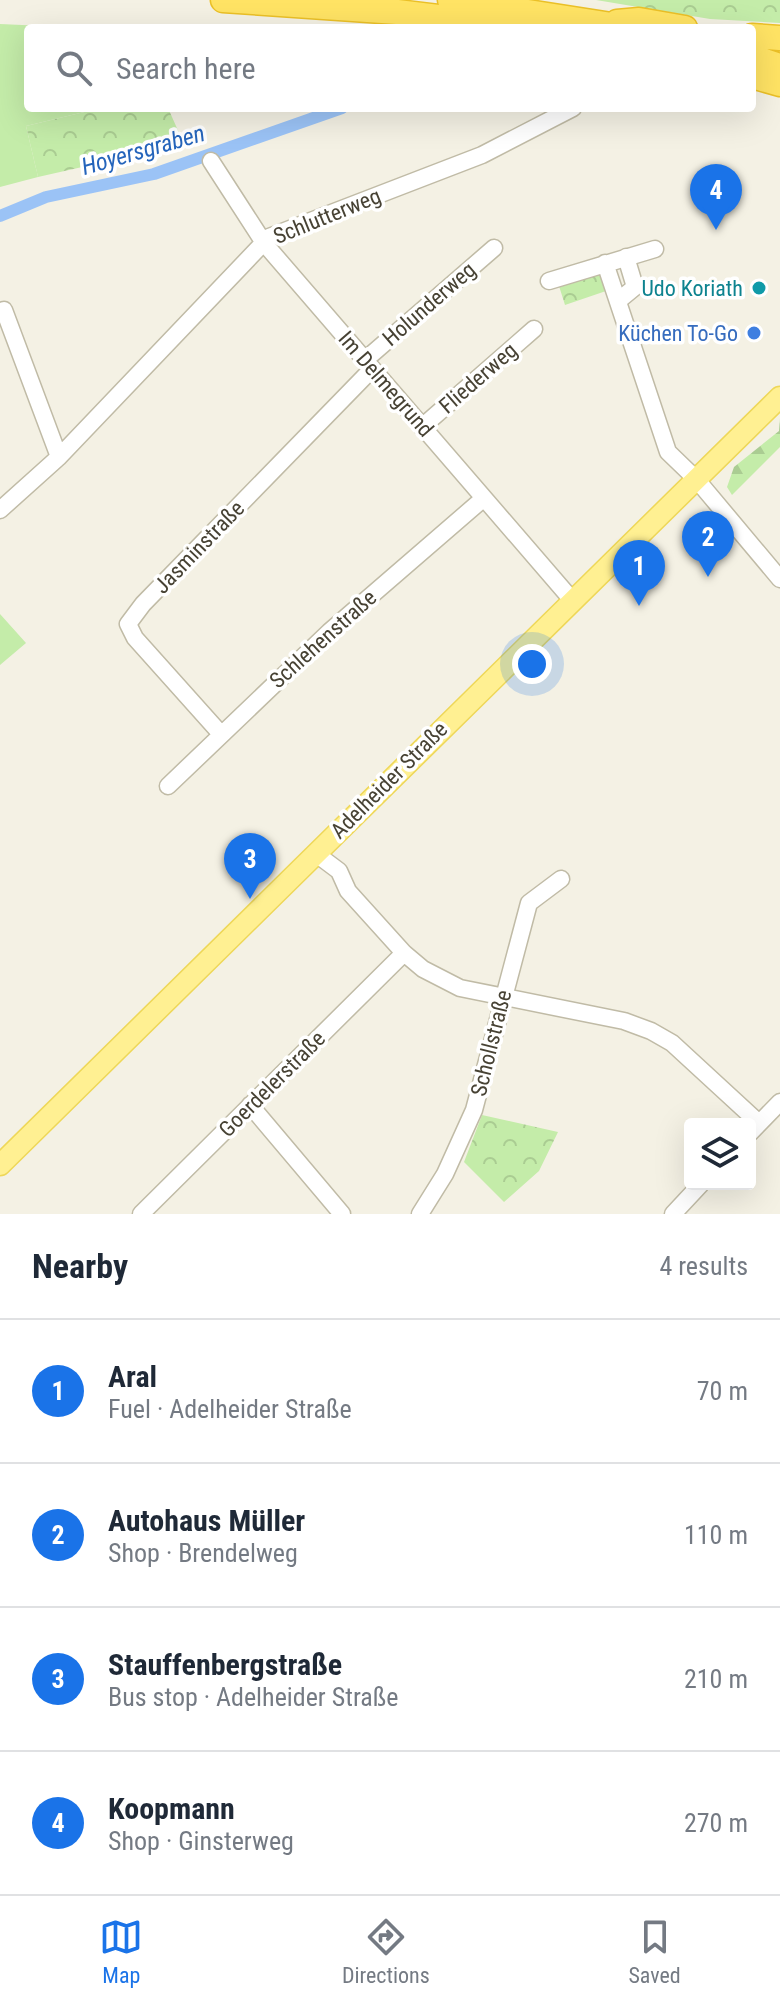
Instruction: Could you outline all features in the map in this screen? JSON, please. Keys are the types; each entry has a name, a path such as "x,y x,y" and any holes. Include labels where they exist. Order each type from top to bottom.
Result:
{"highway":[{"path":"223,0 397,12 496,24"},
{"path":"450,0 611,24"},
{"path":"606,23 639,20 662,24"},
{"path":"756,36 780,38"},
{"path":"756,58 780,66"},
{"path":"756,77 780,84"}],"main road":[{"name":"Adelheider Straße","path":"0,1165 320,859 572,600 780,397"}],"street":[{"name":"Schlutterweg","path":"0,510 59,457 269,237 508,143 566,112"},
{"name":"Im Delmegrund","path":"211,161 264,243 572,600"},
{"name":"Holunderweg","path":"369,365 494,248"},
{"path":"549,281 655,249"},
{"path":"618,301 635,287 626,257"},
{"path":"605,263 668,452 697,480 780,579"},
{"path":"4,310 59,457"},
{"name":"Fliederweg","path":"422,427 534,329"},
{"name":"Jasminstraße","path":"220,733 135,638 128,624 143,604 369,365"},
{"name":"Schlehenstraße","path":"168,786 329,632 484,498"},
{"path":"320,859 335,886 348,891 404,953 423,969 460,988 624,1021 651,1031 672,1043 745,1118"},
{"name":"Schollstraße","path":"420,1214 445,1174 474,1110 509,1000 529,903 561,879"},
{"name":"Goerdelerstraße","path":"141,1214 404,953"},
{"path":"756,1127 780,1102"},
{"path":"250,1105 342,1214"},
{"path":"673,1214 695,1190"}],"green space":[{"path":"596,0 780,0 780,23 710,19"},
{"path":"0,24 24,25 24,112 84,112 26,126 38,177 0,187"},
{"path":"84,112 170,112 184,144 38,177 26,126"},
{"path":"599,269 606,291 565,305 559,286"},
{"path":"780,418 780,447 732,495 727,487 734,467 779,431"},
{"path":"0,614 26,643 0,665"},
{"path":"482,1115 558,1132 539,1171 504,1202 464,1162"}],"waterway":[{"name":"Hoyersgraben","path":"0,216 46,197 154,174 331,112"}],"place":[{"name":"Koopmann","path":"716,230"},
{"name":"Udo Koriath","path":"759,288"},
{"name":"Küchen To-Go","path":"754,333"},
{"name":"Autohaus Müller","path":"708,577"},
{"name":"Aral","path":"639,606"},
{"name":"Stauffenbergstraße","path":"250,899"}]}
